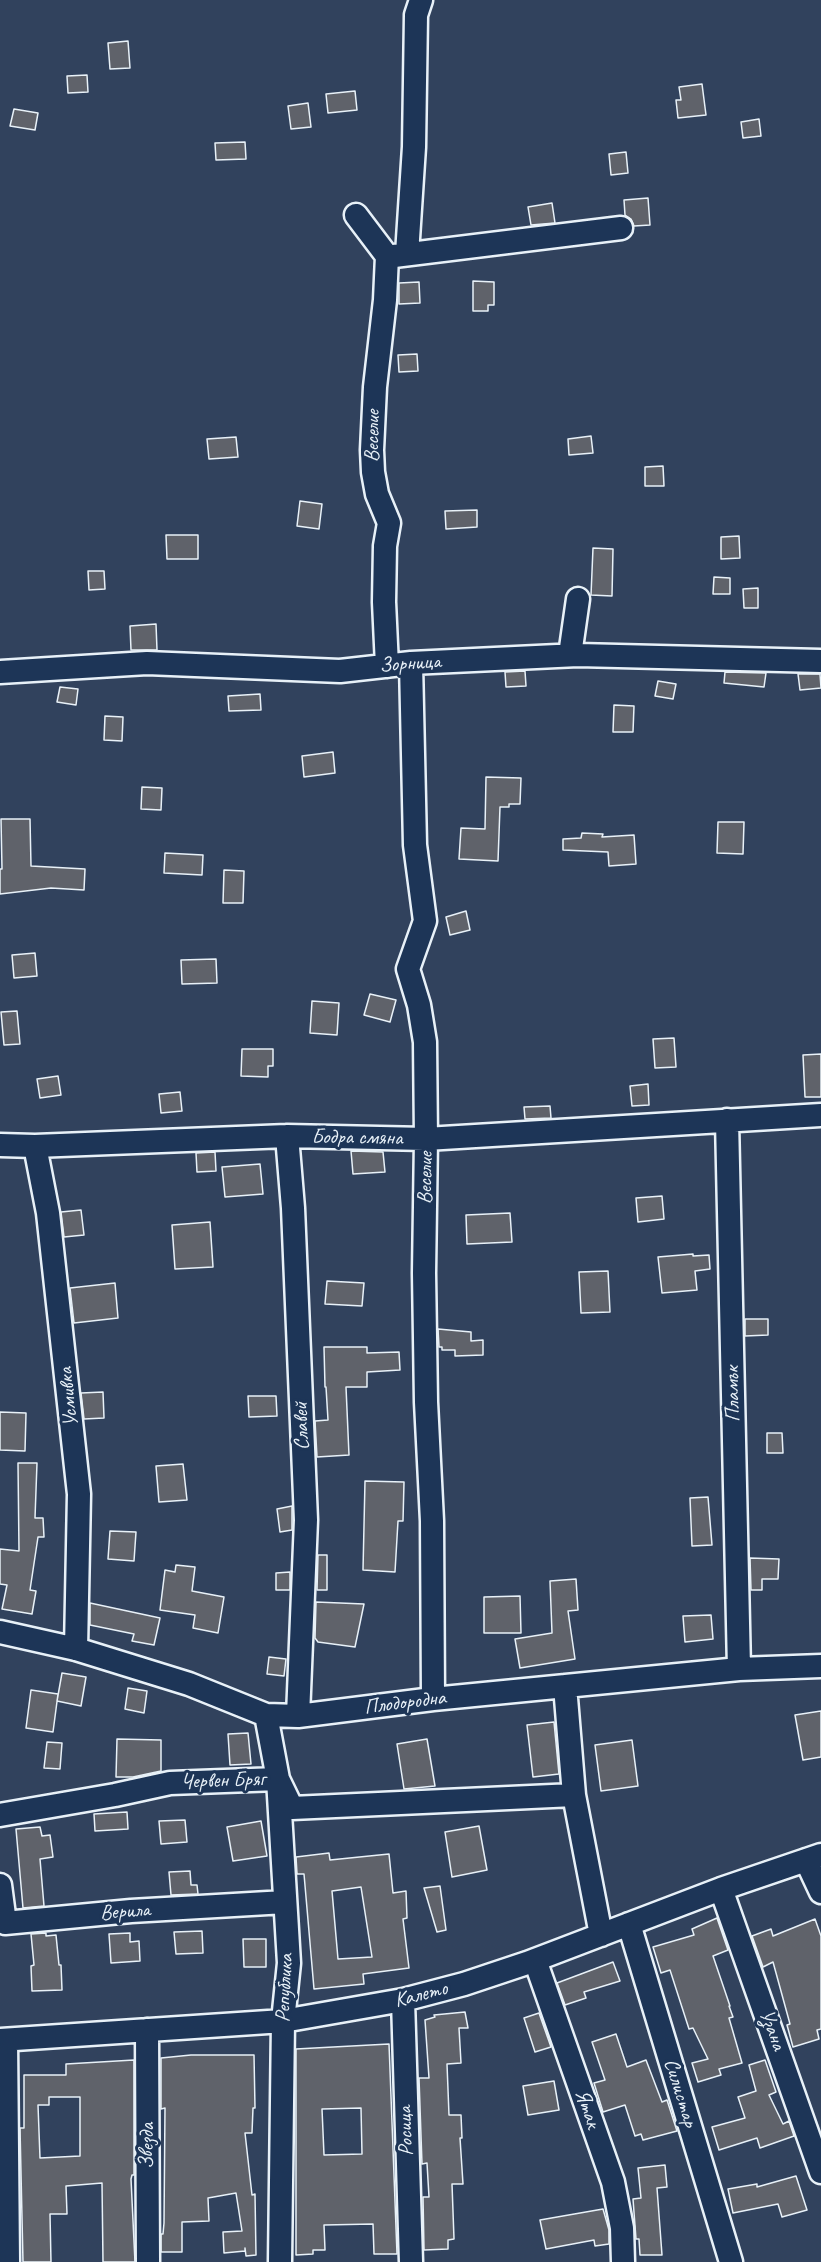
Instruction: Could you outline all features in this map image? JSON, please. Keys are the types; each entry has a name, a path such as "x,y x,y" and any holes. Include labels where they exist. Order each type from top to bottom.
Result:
{"street":[{"name":"Веселие","path":"387,666 384,602 385,546 388,523 377,494 373,472 375,387 385,300 397,255 414,147 416,15 421,0"},
{"path":"356,215 397,255 621,228"},
{"path":"570,655 578,599"},
{"name":"Зорница","path":"0,672 147,663 340,670 411,663 570,655 821,661"},
{"name":"Веселие","path":"411,663 415,845 425,921 408,969 419,1005 425,1042 424,1274 426,1402 432,1521 433,1699"},
{"name":"Бодра смяна","path":"0,1145 35,1146 287,1136 426,1139 821,1116"},
{"name":"Пламък","path":"727,1120 739,1669"},
{"name":"Славей","path":"287,1136 293,1208 306,1520 298,1716"},
{"name":"Усмивка","path":"35,1146 48,1213 79,1494 76,1649"},
{"name":"Плодородна","path":"0,1632 76,1649 189,1684 266,1714 298,1716 433,1699 739,1669 821,1666"},
{"path":"565,1686 574,1795 601,1935"},
{"name":"Република","path":"266,1714 278,1779 289,1963 283,2021 280,2262"},
{"name":"Червен Бряг","path":"0,1815 170,1783 278,1779 292,1808 574,1795"},
{"path":"813,1858 821,1892"},
{"name":"Калето","path":"3,2040 283,2021 403,2000 464,1984 535,1960 721,1889 813,1858"},
{"name":"Верила","path":"0,1885 4,1923 131,1911 285,1902"},
{"name":"Узана","path":"721,1889 821,2172"},
{"name":"Силистар","path":"629,1924 731,2262"},
{"name":"Ятак","path":"535,1960 613,2182 622,2228 623,2262"},
{"name":"Росица","path":"403,2000 411,2262"},
{"name":"Звезда","path":"147,2030 148,2262"},
{"path":"3,2040 8,2262"}],"building":[{"path":"128,41 130,68 110,69 108,43"},
{"path":"87,75 88,92 68,93 67,76"},
{"path":"702,84 706,115 678,118 676,100 681,100 679,87"},
{"path":"355,91 357,110 328,113 326,94"},
{"path":"308,103 311,127 291,129 288,106"},
{"path":"14,109 38,113 35,130 10,126"},
{"path":"759,119 761,136 743,138 741,122"},
{"path":"245,142 246,159 216,160 215,143"},
{"path":"626,152 628,173 611,175 609,154"},
{"path":"648,198 650,225 634,226 631,219 625,215 624,200"},
{"path":"552,203 555,223 531,225 528,207"},
{"path":"473,281 494,282 494,305 488,305 488,311 473,311"},
{"path":"419,282 420,303 399,304 399,283"},
{"path":"417,354 418,371 399,372 398,355"},
{"path":"591,436 593,453 569,455 568,439"},
{"path":"236,437 238,457 209,459 207,439"},
{"path":"663,466 664,486 645,486 645,467"},
{"path":"300,501 322,504 319,529 297,526"},
{"path":"477,510 477,527 446,529 445,511"},
{"path":"166,535 198,535 198,559 167,559"},
{"path":"739,536 740,558 721,559 721,537"},
{"path":"593,548 613,549 612,596 591,595"},
{"path":"88,571 104,571 105,589 89,590"},
{"path":"714,577 730,578 730,594 713,594"},
{"path":"758,588 758,608 744,608 743,589"},
{"path":"156,624 157,650 131,650 130,626"},
{"path":"525,671 526,686 506,687 505,672"},
{"path":"725,672 766,673 764,687 724,683"},
{"path":"798,674 820,674 821,688 800,690"},
{"path":"658,681 676,684 673,699 655,696"},
{"path":"60,687 78,689 76,705 57,702"},
{"path":"260,694 261,710 229,711 228,696"},
{"path":"614,705 634,706 633,732 613,732"},
{"path":"105,716 123,717 122,741 104,740"},
{"path":"333,752 335,773 304,777 302,756"},
{"path":"486,777 521,778 520,804 500,807 498,861 459,859 461,828 485,829"},
{"path":"142,787 162,788 161,810 141,809"},
{"path":"1,819 30,819 31,866 85,869 84,890 51,888 0,894"},
{"path":"718,822 744,822 743,854 717,853"},
{"path":"582,833 603,834 602,837 634,835 636,864 609,866 608,852 563,850 563,839 581,838"},
{"path":"165,853 203,855 202,875 164,873"},
{"path":"224,870 244,871 243,903 223,903"},
{"path":"466,911 470,930 450,935 446,917"},
{"path":"35,953 37,976 14,978 12,955"},
{"path":"216,959 217,983 182,984 181,960"},
{"path":"370,994 396,1000 390,1022 364,1015"},
{"path":"312,1001 339,1003 337,1035 310,1033"},
{"path":"17,1011 20,1044 4,1045 1,1012"},
{"path":"674,1038 676,1067 655,1068 653,1039"},
{"path":"242,1049 273,1049 273,1066 268,1066 268,1077 241,1076"},
{"path":"821,1054 821,1097 805,1097 803,1055"},
{"path":"58,1076 61,1095 40,1098 37,1079"},
{"path":"648,1084 649,1105 632,1106 630,1086"},
{"path":"180,1092 182,1111 161,1113 159,1094"},
{"path":"550,1106 551,1118 525,1119 524,1107"},
{"path":"351,1151 383,1152 385,1172 353,1174"},
{"path":"215,1152 216,1171 197,1172 196,1153"},
{"path":"260,1164 263,1194 225,1197 222,1167"},
{"path":"662,1196 664,1219 638,1222 636,1198"},
{"path":"81,1210 84,1235 64,1237 61,1212"},
{"path":"510,1213 512,1242 467,1244 466,1215"},
{"path":"210,1222 213,1267 175,1269 172,1225"},
{"path":"693,1254 693,1256 709,1255 710,1269 695,1271 697,1290 662,1293 658,1257"},
{"path":"608,1271 610,1312 581,1313 579,1272"},
{"path":"327,1281 364,1283 362,1306 325,1304"},
{"path":"115,1283 118,1318 74,1323 70,1288"},
{"path":"745,1319 768,1319 768,1335 745,1336"},
{"path":"438,1329 471,1332 471,1341 483,1340 483,1355 455,1356 455,1350 442,1350 442,1347 439,1347"},
{"path":"324,1347 367,1347 367,1353 399,1352 400,1370 367,1372 367,1387 346,1387 349,1455 317,1457 315,1421 328,1420"},
{"path":"103,1392 104,1418 84,1419 81,1393"},
{"path":"248,1396 276,1396 277,1416 249,1417"},
{"path":"0,1412 26,1413 25,1451 0,1450"},
{"path":"767,1433 782,1433 783,1453 767,1453"},
{"path":"18,1463 37,1463 35,1518 43,1518 44,1537 38,1537 30,1590 36,1591 32,1614 2,1609 7,1585 0,1584 0,1549 19,1551"},
{"path":"183,1464 187,1500 159,1502 156,1466"},
{"path":"365,1481 404,1482 403,1521 398,1521 395,1572 363,1570"},
{"path":"708,1497 712,1545 692,1546 690,1498"},
{"path":"292,1506 292,1530 280,1532 277,1509"},
{"path":"110,1531 136,1532 134,1561 108,1559"},
{"path":"318,1555 327,1555 327,1590 317,1590"},
{"path":"750,1558 779,1559 778,1579 762,1579 762,1590 751,1590"},
{"path":"176,1565 195,1567 192,1591 224,1597 218,1633 193,1628 195,1615 160,1610 165,1570 175,1572"},
{"path":"290,1572 290,1590 276,1590 276,1573"},
{"path":"576,1579 578,1610 568,1611 575,1659 520,1668 515,1639 552,1633 550,1581"},
{"path":"520,1596 521,1633 484,1633 484,1597"},
{"path":"316,1602 364,1604 355,1647 318,1642 315,1638"},
{"path":"90,1603 160,1618 154,1645 132,1641 134,1634 90,1625"},
{"path":"711,1615 713,1639 685,1642 683,1616"},
{"path":"269,1657 286,1659 284,1676 267,1674"},
{"path":"62,1673 86,1677 81,1706 57,1701"},
{"path":"128,1688 147,1691 144,1713 125,1709"},
{"path":"31,1690 58,1694 53,1732 26,1728"},
{"path":"821,1711 821,1757 803,1760 795,1715"},
{"path":"554,1722 559,1774 533,1777 527,1725"},
{"path":"248,1733 251,1764 230,1765 228,1734"},
{"path":"117,1739 161,1740 161,1771 133,1777 116,1777"},
{"path":"427,1739 435,1786 404,1789 397,1744"},
{"path":"632,1740 638,1786 601,1791 595,1745"},
{"path":"47,1742 62,1743 60,1769 44,1768"},
{"path":"127,1812 128,1829 95,1831 94,1814"},
{"path":"185,1820 187,1842 161,1844 159,1821"},
{"path":"261,1821 267,1856 233,1861 227,1827"},
{"path":"479,1826 487,1870 452,1877 445,1832"},
{"path":"40,1827 42,1836 50,1835 53,1857 40,1859 44,1906 23,1908 16,1829"},
{"path":"329,1853 330,1860 389,1854 393,1893 406,1891 407,1918 403,1919 409,1968 363,1974 364,1984 314,1989 304,1874 297,1874 296,1857","holes":["361,1887 372,1957 338,1959 332,1891"]},
{"path":"190,1871 191,1885 197,1885 198,1894 171,1895 169,1872"},
{"path":"440,1886 446,1930 437,1932 424,1888"},
{"path":"717,1918 728,1950 713,1956 733,2017 729,2018 742,2063 719,2069 721,2075 698,2082 692,2063 708,2059 693,2028 689,2029 670,1970 661,1973 653,1947 694,1935 692,1929"},
{"path":"815,1919 821,1936 821,2029 817,2030 819,2039 793,2047 787,2025 790,2024 773,1962 763,1967 752,1936 771,1929 773,1936"},
{"path":"202,1931 203,1953 176,1954 174,1932"},
{"path":"46,1933 46,1936 56,1935 62,1990 32,1991 31,1966 34,1965 31,1934"},
{"path":"130,1933 130,1942 139,1941 140,1961 111,1963 109,1934"},
{"path":"243,1939 266,1939 266,1967 244,1967"},
{"path":"613,1962 620,1981 584,1992 586,1998 565,2005 557,1983"},
{"path":"465,2012 468,2028 459,2028 461,2063 447,2064 449,2115 461,2115 462,2138 460,2138 463,2184 452,2184 454,2239 448,2240 448,2249 424,2250 423,2197 429,2197 427,2163 422,2164 419,2078 429,2078 425,2020 435,2017 434,2015"},
{"path":"539,2013 551,2047 535,2052 524,2018"},
{"path":"616,2034 627,2067 646,2060 662,2102 667,2100 677,2131 643,2140 641,2134 635,2136 625,2105 603,2112 594,2083 605,2080 592,2042"},
{"path":"389,2044 397,2254 374,2254 373,2224 324,2225 325,2250 313,2250 313,2254 296,2255 296,2049","holes":["361,2108 362,2154 324,2155 322,2109"]},
{"path":"191,2055 254,2055 255,2108 253,2108 252,2133 245,2133 252,2195 255,2194 256,2255 246,2256 245,2248 245,2251 224,2253 223,2232 242,2231 236,2193 208,2198 209,2221 182,2222 182,2252 161,2252 161,2234 163,2234 164,2223 165,2108 161,2109 161,2058"},
{"path":"134,2060 134,2175 131,2179 135,2262 103,2262 102,2183 66,2186 67,2214 50,2214 51,2262 23,2262 20,2128 24,2128 24,2075 66,2075 66,2064","holes":["49,2097 80,2097 80,2156 40,2158 38,2105 49,2105"]},
{"path":"765,2060 776,2092 769,2095 783,2124 789,2121 794,2136 760,2148 757,2138 719,2150 712,2127 745,2118 738,2097 756,2091 749,2065"},
{"path":"554,2081 559,2110 528,2115 523,2086"},
{"path":"665,2165 667,2187 657,2188 662,2255 640,2255 639,2239 636,2239 633,2199 641,2198 638,2168"},
{"path":"796,2176 807,2210 782,2217 778,2204 733,2213 728,2189 757,2184 757,2187"},
{"path":"603,2209 609,2230 609,2244 595,2246 594,2240 546,2249 540,2220"}]}
